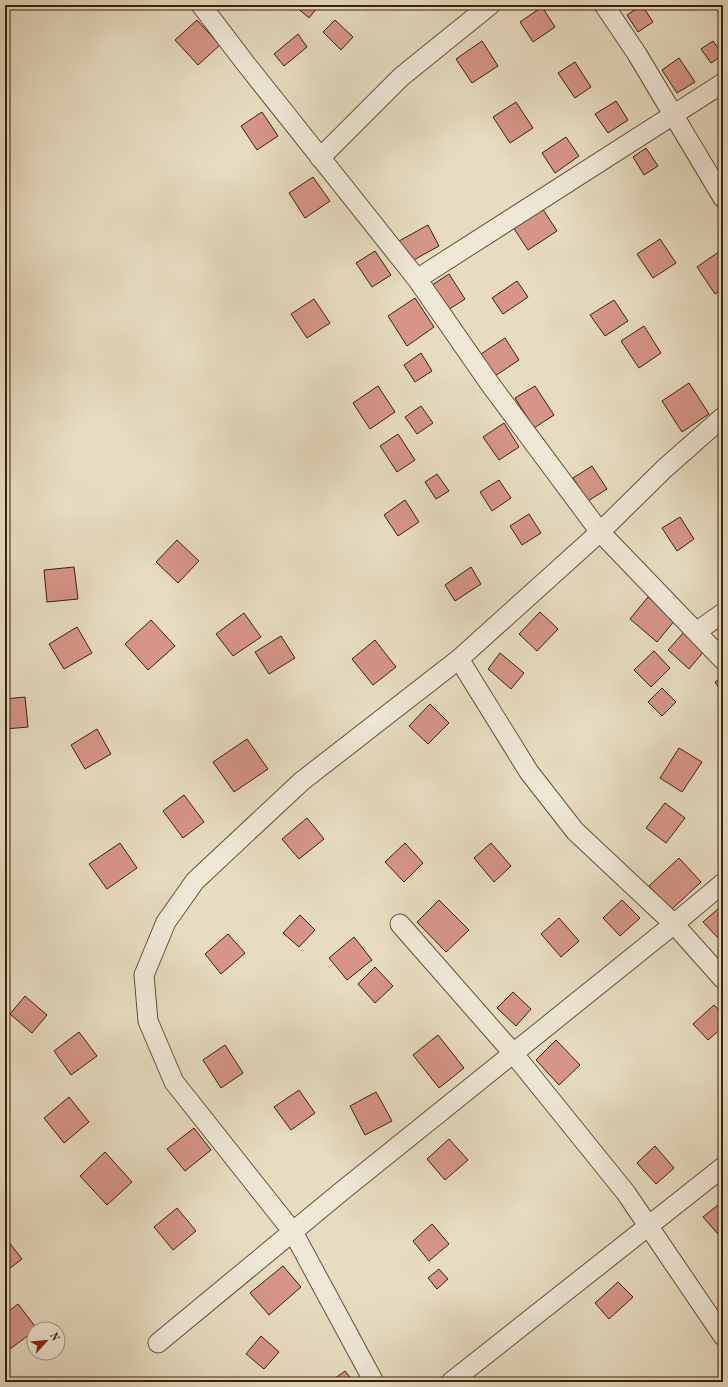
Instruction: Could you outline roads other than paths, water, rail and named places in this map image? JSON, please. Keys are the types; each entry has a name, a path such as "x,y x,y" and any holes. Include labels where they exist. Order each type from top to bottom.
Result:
{"street":[{"path":"201,5 320,158 417,279 490,384 600,532 723,660"},
{"path":"320,158 401,77 490,5"},
{"path":"604,5 637,54 723,198"},
{"path":"417,279 723,83"},
{"path":"374,1382 293,1232 174,1082 148,1021 144,975 166,922 195,881 302,781 460,659 600,532 664,469 723,416"},
{"path":"696,632 723,613"},
{"path":"460,659 529,772 575,832 674,924 723,979"},
{"path":"158,1343 723,883"},
{"path":"400,924 513,1053 626,1193 723,1336"},
{"path":"451,1382 723,1166"}]}
